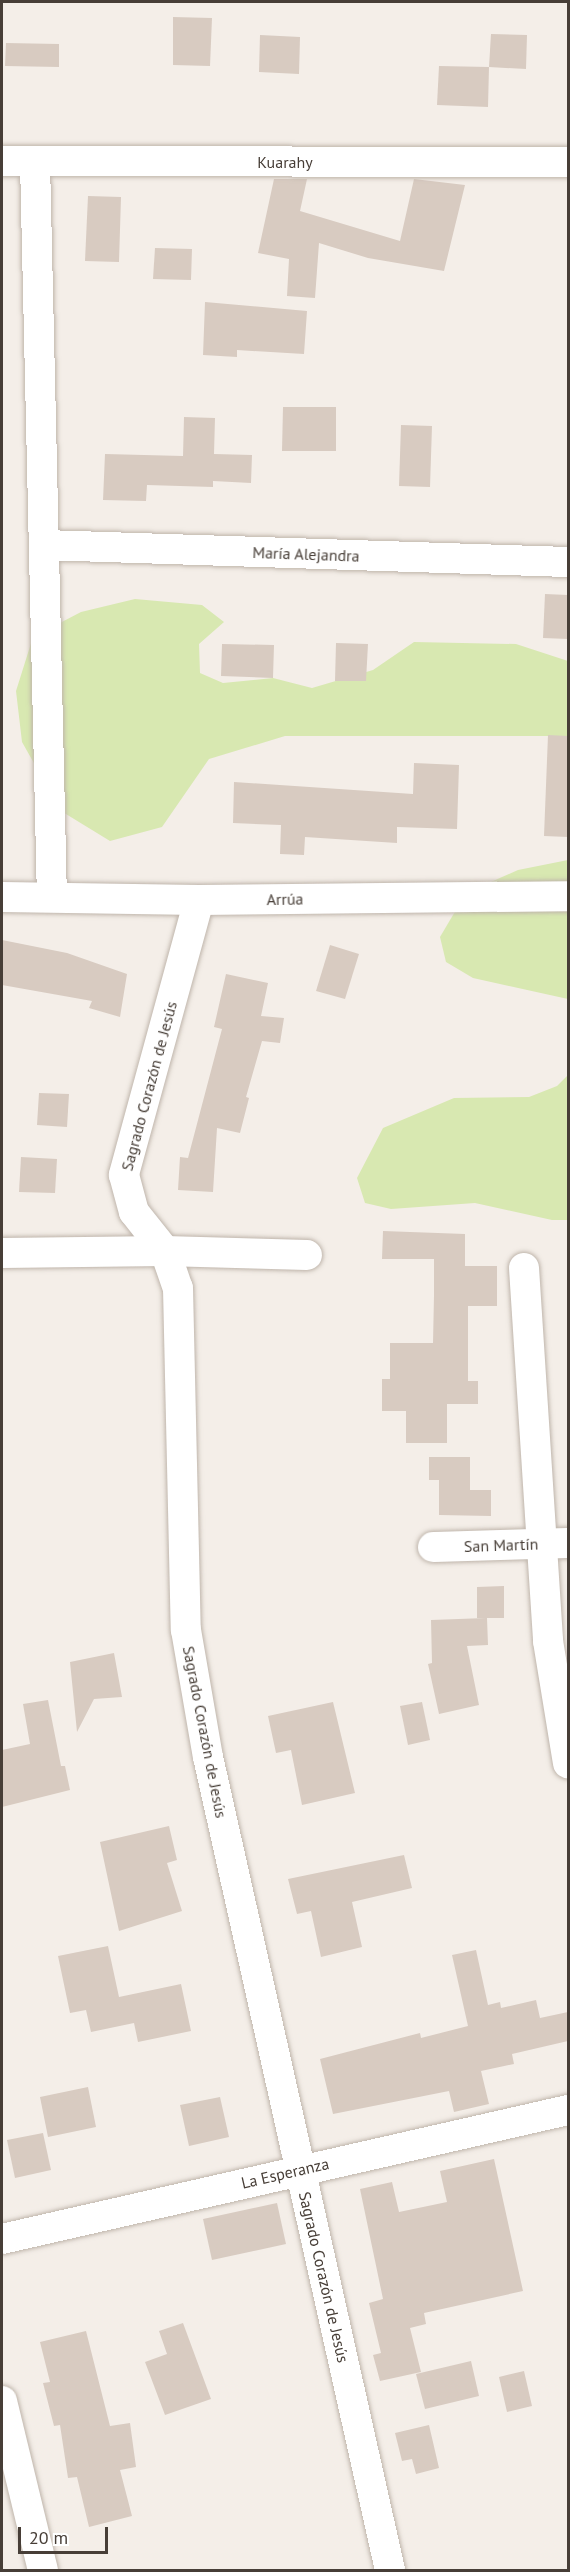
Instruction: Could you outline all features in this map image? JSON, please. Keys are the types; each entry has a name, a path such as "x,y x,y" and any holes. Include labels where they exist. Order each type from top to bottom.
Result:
{"street":[{"name":"Kuarahy","path":"2,161 568,162"},
{"path":"35,162 52,897"},
{"name":"María Alejandra","path":"44,545 568,562"},
{"name":"Arrúa","path":"2,897 199,900 568,896"},
{"name":"Sagrado Corazón de Jesús","path":"199,900 124,1175 134,1212 165,1251 178,1288 186,1630 208,1757 390,2571"},
{"path":"2,1254 165,1251 307,1255"},
{"path":"524,1269 555,1544 548,1641 568,1763"},
{"name":"San Martín","path":"433,1547 555,1544"},
{"name":"La Esperanza","path":"2,2239 299,2169 568,2110"},
{"path":"2,2401 43,2571"}],"green space":[{"path":"135,599 202,605 224,622 199,644 200,673 223,683 273,678 312,688 373,670 414,642 516,644 568,661 568,736 285,736 209,759 162,827 110,841 61,811 22,742 16,691 33,637 81,612"},
{"path":"568,860 568,999 473,978 446,962 440,937 466,893 518,870"},
{"path":"568,1075 568,1220 552,1220 475,1203 391,1209 365,1203 357,1178 383,1128 454,1098 529,1097 557,1086"}],"building":[{"path":"173,17 212,18 210,66 173,65"},
{"path":"491,34 527,35 526,69 489,67"},
{"path":"260,35 300,37 299,74 259,72"},
{"path":"6,43 59,44 59,67 5,66"},
{"path":"439,66 489,67 488,107 437,105"},
{"path":"274,179 307,179 300,211 400,241 414,179 465,185 444,271 368,258 319,243 315,298 287,296 289,259 258,253"},
{"path":"88,196 121,197 119,262 85,261"},
{"path":"155,248 192,249 191,280 153,279"},
{"path":"205,302 307,311 304,354 237,350 237,357 203,355"},
{"path":"283,407 336,407 336,451 282,451"},
{"path":"184,417 215,418 214,454 252,455 251,483 213,481 213,487 147,485 146,501 103,500 105,454 183,456"},
{"path":"401,425 432,426 430,487 399,486"},
{"path":"545,594 568,595 568,639 543,638"},
{"path":"336,643 368,644 366,681 335,681"},
{"path":"222,644 274,645 273,678 221,676"},
{"path":"548,735 568,736 568,837 544,836"},
{"path":"414,763 459,765 457,829 397,827 397,843 305,837 304,855 280,854 281,825 233,823 234,782 413,794"},
{"path":"2,940 67,953 127,974 120,1017 89,1008 92,1001 2,985"},
{"path":"330,945 359,954 345,999 316,991"},
{"path":"226,974 268,983 261,1016 284,1018 280,1043 262,1041 246,1097 249,1098 240,1133 217,1128 213,1192 178,1190 180,1157 188,1158 222,1029 214,1027"},
{"path":"39,1093 69,1094 67,1127 37,1125"},
{"path":"21,1157 57,1159 55,1193 19,1192"},
{"path":"383,1231 465,1234 465,1266 497,1266 497,1306 468,1306 468,1381 478,1381 478,1404 447,1404 447,1443 406,1443 406,1411 382,1411 382,1379 390,1379 390,1343 433,1343 434,1295 434,1259 382,1259"},
{"path":"429,1457 470,1457 470,1490 491,1490 491,1516 439,1515 439,1480 429,1480"},
{"path":"504,1586 504,1618 487,1618 488,1645 467,1646 479,1705 439,1714 428,1664 432,1663 431,1620 486,1618 477,1618 477,1587"},
{"path":"114,1653 122,1697 94,1699 77,1732 70,1662"},
{"path":"48,1700 61,1766 65,1766 70,1790 2,1807 2,1750 30,1744 23,1704"},
{"path":"333,1702 355,1793 302,1805 291,1750 276,1753 268,1716"},
{"path":"422,1702 430,1740 408,1745 400,1706"},
{"path":"169,1826 177,1860 167,1863 182,1911 119,1931 100,1842"},
{"path":"404,1855 412,1888 352,1902 362,1947 321,1957 311,1911 297,1914 288,1879"},
{"path":"108,1946 119,1997 181,1984 191,2031 138,2042 134,2023 91,2032 86,2010 70,2013 58,1956"},
{"path":"476,1950 488,2005 500,2002 501,2008 536,2000 540,2018 568,2012 568,2041 512,2054 514,2064 481,2071 489,2104 454,2112 449,2091 333,2114 320,2059 420,2033 421,2038 468,2026 452,1955"},
{"path":"88,2087 96,2127 48,2137 40,2097"},
{"path":"220,2097 229,2137 189,2146 180,2105"},
{"path":"43,2133 51,2170 15,2178 7,2140"},
{"path":"494,2159 523,2291 424,2313 426,2324 410,2328 421,2372 380,2381 373,2355 381,2353 369,2303 383,2299 360,2189 392,2182 399,2212 447,2202 440,2171"},
{"path":"277,2203 286,2244 212,2260 203,2219"},
{"path":"183,2323 211,2399 165,2415 145,2362 167,2354 159,2331"},
{"path":"86,2331 110,2426 130,2423 136,2467 120,2470 132,2516 89,2527 77,2477 68,2478 60,2425 54,2426 43,2383 50,2382 40,2342"},
{"path":"471,2361 479,2396 425,2409 416,2374"},
{"path":"524,2371 532,2406 507,2412 499,2377"},
{"path":"429,2425 439,2468 416,2474 412,2459 402,2461 395,2433"}]}
